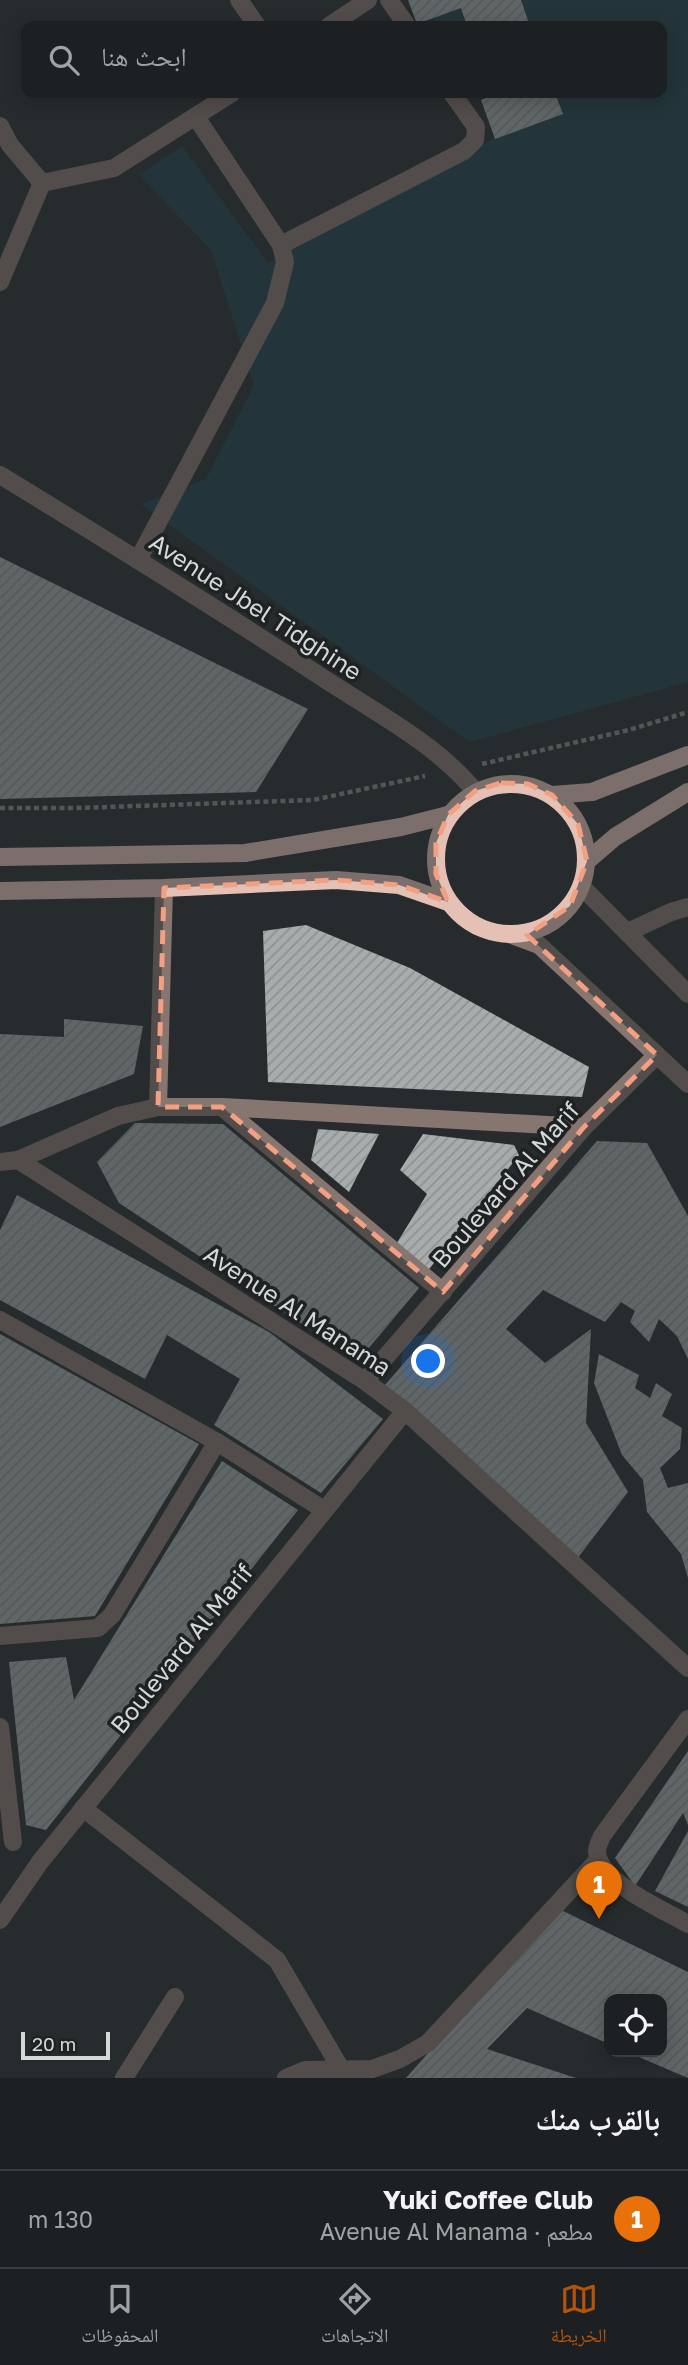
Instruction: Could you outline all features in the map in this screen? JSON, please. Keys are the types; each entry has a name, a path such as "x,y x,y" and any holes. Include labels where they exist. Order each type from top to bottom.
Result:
{"main road":[{"path":"552,795 592,792 688,755"},
{"path":"501,783 528,785 552,795 579,824 587,862 582,887 570,906 554,921 534,931 512,935 488,931 465,920 448,902 436,874 436,843 448,815 475,791 501,783"},
{"path":"587,862 615,837 688,792"},
{"path":"0,857 245,853 401,827 448,815"},
{"path":"0,891 164,888 336,880 399,885 448,902"}],"street":[{"path":"239,0 254,21"},
{"path":"337,21 368,0"},
{"path":"389,0 404,21"},
{"path":"42,183 114,168 224,98"},
{"path":"281,245 464,150 475,139 476,127 456,98"},
{"path":"138,560 275,303 285,262 281,245 196,117"},
{"path":"0,126 10,145 42,183"},
{"path":"0,282 42,183"},
{"name":"Avenue Jbel Tidghine","path":"0,475 383,717 457,769 475,791"},
{"path":"582,887 688,994"},
{"path":"158,1107 164,888"},
{"path":"628,932 688,907"},
{"path":"512,935 539,945 688,1084"},
{"name":"Boulevard Al Marif","path":"365,1381 584,1127 657,1055"},
{"name":"Avenue Al Manama","path":"9,1161 118,1116 158,1107 222,1107 584,1127"},
{"path":"222,1107 443,1292"},
{"name":"Avenue Al Manama","path":"9,1161 365,1381 405,1411 688,1668"},
{"path":"0,1320 217,1441 324,1510"},
{"name":"Boulevard Al Marif","path":"0,1920 40,1861 405,1411"},
{"path":"0,1636 98,1628 104,1624 217,1441"},
{"path":"688,1719 602,1836 597,1848 598,1860 618,1883 688,1924"},
{"path":"0,1727 7,1837 40,1861"},
{"path":"83,1808 277,1960 347,2072"},
{"path":"286,2078 305,2070 347,2072 372,2069 400,2059 428,2043 598,1860"},
{"path":"124,2078 176,1997"}],"path":[{"path":"0,808 313,800 629,730 688,712"}],"highlighted area":[{"path":"501,783 528,784 552,795 578,824 587,861 570,906 527,935 657,1055 584,1127 443,1292 222,1107 158,1107 164,888 336,880 399,885 448,902 436,874 436,843 448,815 475,791"}],"shaded area":[{"path":"421,0 688,0 688,682 470,742 141,504 206,479 254,385 211,250 139,175 182,146 268,263 508,131 486,98 667,98 667,21 436,21"}],"building":[{"path":"408,0 521,0 528,21 465,21 461,8 425,21 416,21"},
{"path":"557,98 563,114 495,139 481,100"},
{"path":"0,557 308,709 256,792 0,799"},
{"path":"306,925 410,968 589,1067 582,1097 268,1082 263,931"},
{"path":"64,1019 143,1026 134,1074 0,1127 0,1034 64,1037"},
{"path":"135,1123 223,1124 419,1288 358,1361 119,1203 97,1162"},
{"path":"318,1129 379,1134 349,1192 311,1160"},
{"path":"423,1134 514,1145 519,1155 426,1273 395,1246 427,1194 400,1170"},
{"path":"597,1141 647,1143 688,1216 688,1359 677,1336 659,1319 649,1342 630,1322 635,1311 621,1302 605,1322 543,1290 506,1329 545,1363 591,1329 586,1423 628,1492 577,1559 385,1385"},
{"path":"17,1195 269,1332 383,1419 321,1493 214,1425 240,1379 167,1335 145,1379 0,1300 0,1230"},
{"path":"0,1334 199,1444 95,1616 0,1624"},
{"path":"599,1354 639,1375 635,1388 650,1398 656,1383 672,1394 662,1416 682,1428 680,1449 660,1468 668,1488 688,1483 688,1578 681,1554 647,1512 643,1480 622,1455 594,1383"},
{"path":"222,1461 298,1510 46,1830 26,1825 9,1662 66,1657 74,1700"},
{"path":"688,1751 688,1825 683,1813 635,1886 615,1858"},
{"path":"688,1831 688,1907 655,1891"},
{"path":"557,1908 688,1972 688,2078 639,2057 667,2057 667,1994 604,1994 604,2042 527,2008 487,2049 576,2078 406,2078"}],"place":[{"name":"Yuki Coffee Club","path":"599,1919"}]}
